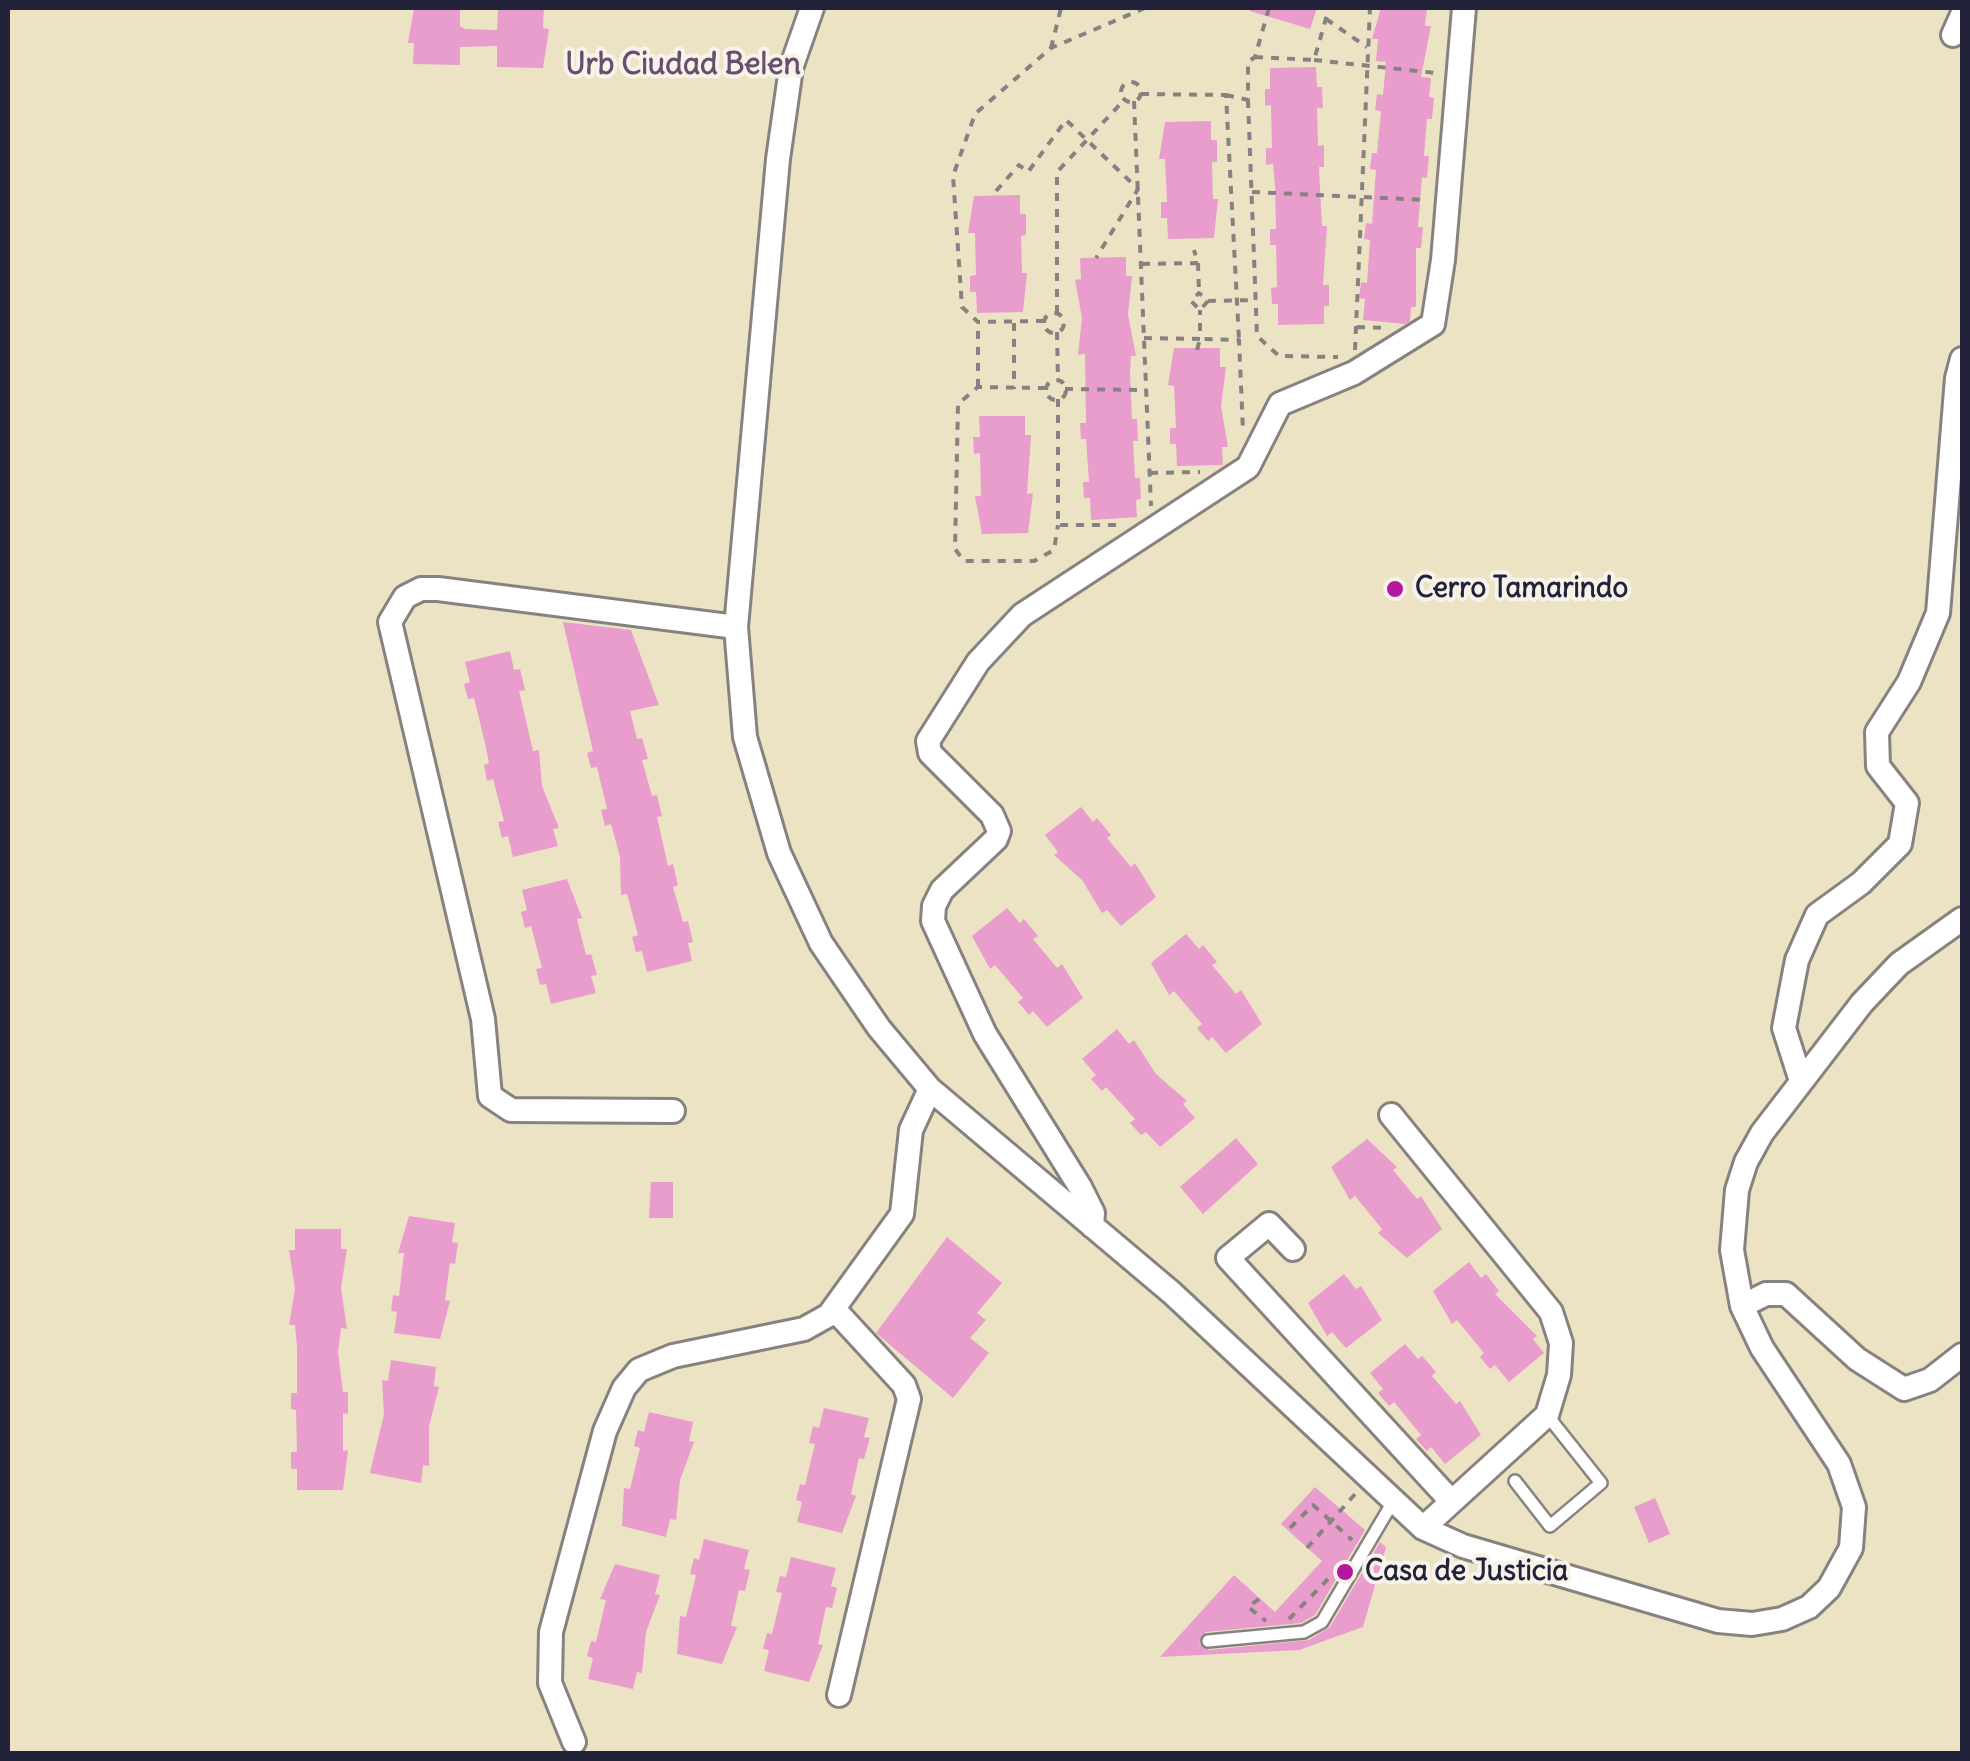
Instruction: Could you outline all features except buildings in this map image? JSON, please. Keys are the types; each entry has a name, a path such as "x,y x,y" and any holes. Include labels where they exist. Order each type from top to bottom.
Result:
{"street":[{"path":"812,8 790,68 778,158 736,627 740,700 752,774 786,868 840,972 930,1089 1172,1294 1423,1528 1463,1546 1718,1622 1766,1624 1808,1607 1829,1588 1846,1562 1854,1533 1854,1507 1838,1464 1762,1348 1742,1306 1732,1250 1737,1190 1746,1162 1801,1080 1877,985 1917,950 1962,919"},
{"path":"1092,1226 1094,1216 1080,1186 985,1034 933,921 934,906 942,890 996,840 999,831 992,815 930,753 928,741 978,662 1022,614 1248,467 1280,404 1354,374 1432,324 1442,260 1464,8"},
{"path":"1801,1080 1784,1028 1797,960 1817,915 1861,883 1900,844 1907,803 1878,766 1877,732 1909,682 1938,614 1956,378 1962,359"},
{"path":"673,1111 511,1110 490,1096 483,1020 390,622 405,597 421,589 438,588 736,627"},
{"path":"574,1742 550,1683 550,1632 605,1432 628,1382 646,1366 673,1356 804,1330 834,1308 902,1214 911,1130 930,1089"},
{"path":"1391,1115 1550,1312 1560,1350 1559,1375 1546,1414 1423,1528"},
{"path":"1293,1249 1269,1224 1228,1258 1451,1501"},
{"path":"1742,1306 1771,1292 1786,1294 1857,1359 1904,1389 1930,1380 1962,1355"},
{"path":"834,1308 904,1385 910,1399 839,1695"}],"lane":[{"path":"1515,1481 1550,1526 1601,1483 1546,1414"},
{"path":"1208,1641 1304,1632 1322,1622 1394,1500"}],"path":[{"path":"1051,48 1061,8"},
{"path":"1057,313 1044,321 978,322 962,307 953,176 975,114 1051,48 1144,8"},
{"path":"1255,57 1269,8"},
{"path":"1314,60 1329,8"},
{"path":"1370,8 1366,67 1354,358 1279,356 1257,336 1248,62 1255,57 1314,60 1366,67 1436,73"},
{"path":"1326,19 1367,47"},
{"path":"1124,99 1122,90 1128,83 1138,85 1141,94"},
{"path":"1152,514 1134,102 1141,94 1226,94 1248,100"},
{"path":"1226,94 1244,444"},
{"path":"1124,99 1134,102"},
{"path":"1124,99 1056,172 1057,313 1064,325 1057,332 1058,380 1066,388 1146,390"},
{"path":"996,191 1019,165 1028,172 1066,120 1138,189"},
{"path":"1096,258 1138,189"},
{"path":"1252,192 1438,201"},
{"path":"1194,250 1199,293 1191,302 1200,310"},
{"path":"1142,264 1198,264"},
{"path":"1199,293 1208,301 1255,300"},
{"path":"1198,350 1200,310 1208,301"},
{"path":"1014,321 1014,388"},
{"path":"1044,321 1048,330 1057,332"},
{"path":"978,322 978,387"},
{"path":"1144,338 1239,340"},
{"path":"1058,380 1046,388 978,387 958,404 954,549 964,561 1034,561 1054,550 1058,525 1058,400 1066,388"},
{"path":"1046,388 1049,397 1058,400"},
{"path":"1150,473 1217,472"},
{"path":"1058,525 1132,525"},
{"path":"1308,1548 1370,1477"},
{"path":"1290,1528 1313,1505 1354,1546"},
{"path":"1259,1599 1248,1607 1264,1620 1278,1623 1290,1618 1338,1568"}],"place":[{"name":"Cerro Tamarindo","path":"1395,589"},
{"name":"Casa de Justicia","path":"1345,1572"}],"district":[{"name":"Urb Ciudad Belen","path":"683,65"}]}
